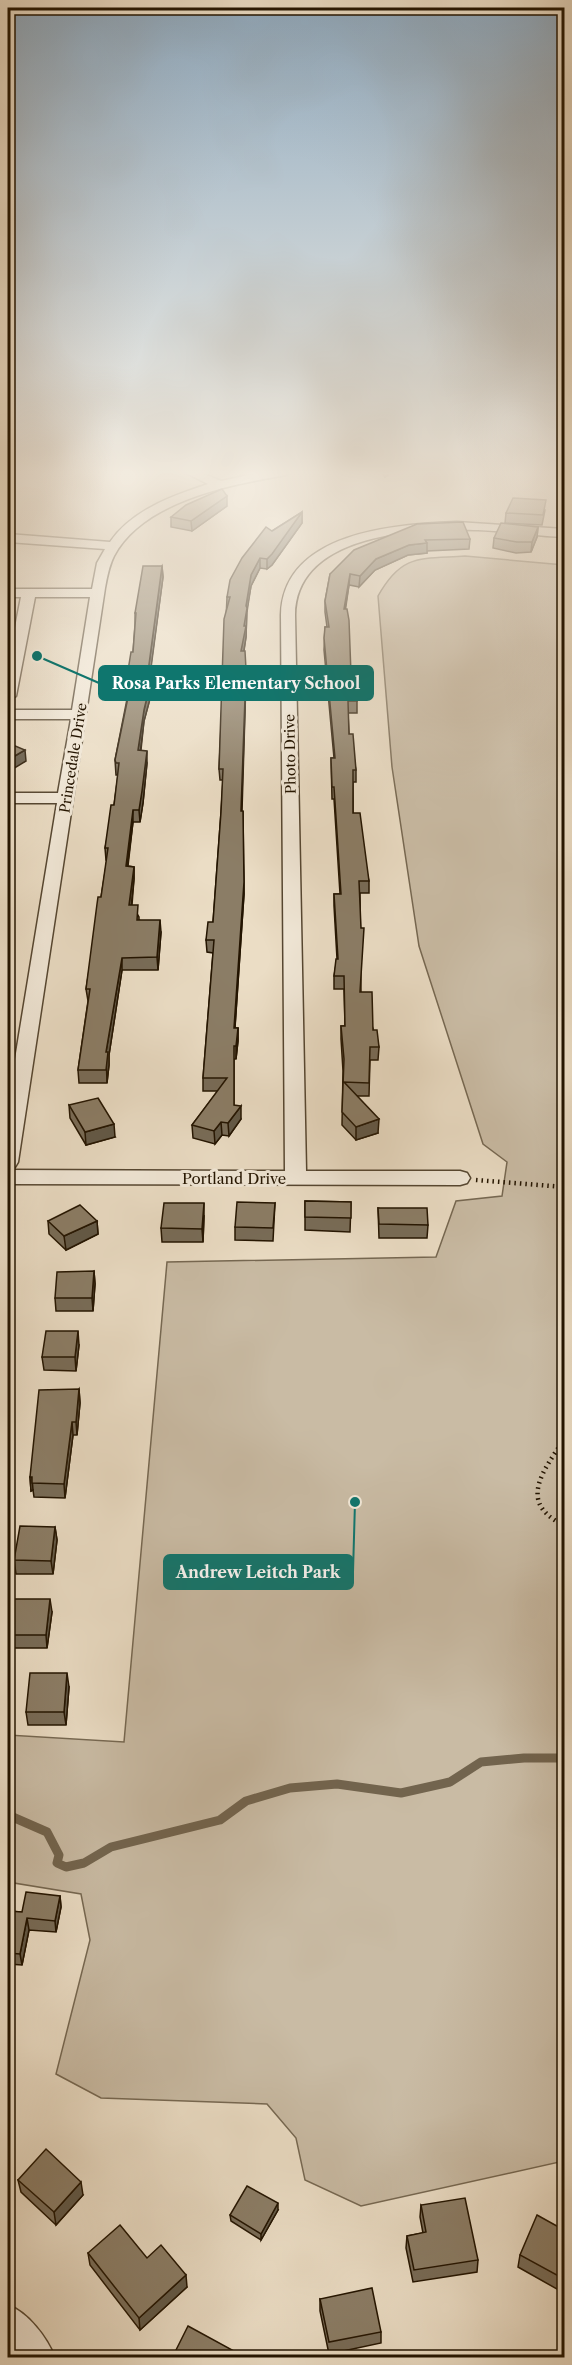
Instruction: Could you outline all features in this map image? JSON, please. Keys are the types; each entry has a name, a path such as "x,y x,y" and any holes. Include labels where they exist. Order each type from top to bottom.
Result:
{"street":[{"name":"Princedale Drive","path":"8,1162 101,581"},
{"name":"Photo Drive","path":"296,581 292,588 288,615 296,1178"},
{"path":"8,593 99,593"},
{"path":"8,696 29,593"},
{"path":"8,714 79,715"},
{"path":"8,798 66,798"},
{"name":"Portland Drive","path":"8,1177 460,1178"},
{"path":"8,2322 38,2358"}],"path":[{"path":"460,1178 564,1187"},
{"path":"564,1439 539,1483 537,1493 541,1508 564,1526"}],"shaded area":[{"path":"564,581 564,2161 361,2206 305,2180 296,2138 267,2104 101,2098 56,2074 90,1940 81,1894 8,1882 8,1735 124,1742 167,1262 436,1257 456,1201 502,1196 507,1162 483,1144 419,946 392,767 378,596 387,582"}],"building":[{"path":"140,581 160,581 148,672 153,672 138,750 147,751 139,810 133,810 126,866 134,867 129,905 138,905 137,920 160,920 157,957 122,958 106,1052 108,1052 106,1070 78,1070 90,989 86,989 97,904 98,897 101,897 108,848 105,848 111,805 114,805 119,763 115,760 131,683 126,683 131,652 133,652 135,613"},
{"path":"230,581 250,581 241,651 245,651 246,669 241,811 243,811 244,882 234,1028 238,1028 236,1046 234,1046 234,1105 241,1106 228,1123 221,1122 214,1131 192,1125 227,1078 203,1078 214,940 206,940 208,922 213,922 221,812 223,769 219,769 224,619 230,597 227,597"},
{"path":"329,581 349,581 344,609 347,609 349,620 351,674 355,674 357,701 348,701 349,734 353,734 356,770 353,770 353,813 360,813 369,881 359,881 361,928 364,928 360,992 372,992 373,1030 377,1030 379,1047 370,1047 369,1083 344,1082 379,1119 356,1127 342,1112 344,1059 341,1026 345,1026 344,976 334,976 336,959 338,959 334,894 341,894 334,787 332,787 331,758 335,758 324,638 325,627 329,627 325,601"},
{"path":"8,743 25,750 8,760"},
{"path":"98,1098 114,1124 85,1132 69,1105"},
{"path":"305,1201 351,1202 351,1218 305,1217"},
{"path":"237,1202 275,1203 273,1228 235,1227"},
{"path":"164,1203 204,1203 202,1229 161,1228"},
{"path":"80,1205 97,1221 64,1236 48,1221"},
{"path":"378,1208 427,1208 428,1225 379,1224"},
{"path":"94,1271 92,1298 55,1298 57,1272"},
{"path":"46,1331 78,1331 75,1357 42,1357"},
{"path":"79,1389 76,1422 72,1422 64,1484 32,1483 32,1477 30,1477 39,1390"},
{"path":"20,1526 55,1527 51,1561 14,1560"},
{"path":"14,1599 50,1599 46,1635 9,1635"},
{"path":"30,1673 67,1673 64,1712 26,1712"},
{"path":"26,1892 60,1896 55,1921 27,1918 20,1954 8,1953 8,1911 22,1912"},
{"path":"46,2149 81,2182 54,2212 18,2180"},
{"path":"247,2186 278,2203 261,2234 230,2215"},
{"path":"465,2198 478,2260 414,2270 407,2236 426,2232 421,2205"},
{"path":"537,2215 564,2230 564,2279 520,2255"},
{"path":"120,2225 147,2258 161,2245 186,2275 139,2318 88,2253"},
{"path":"372,2288 381,2332 329,2342 320,2299"},
{"path":"188,2326 234,2351 231,2358 172,2358"}],"waterway":[{"path":"8,1815 47,1832 59,1855 57,1863 66,1867 84,1863 111,1847 220,1820 246,1801 290,1788 337,1784 401,1793 450,1782 481,1762 524,1758 564,1758"}],"place":[{"name":"Rosa Parks Elementary School","path":"37,656"},
{"name":"Andrew Leitch Park","path":"355,1502"}]}
